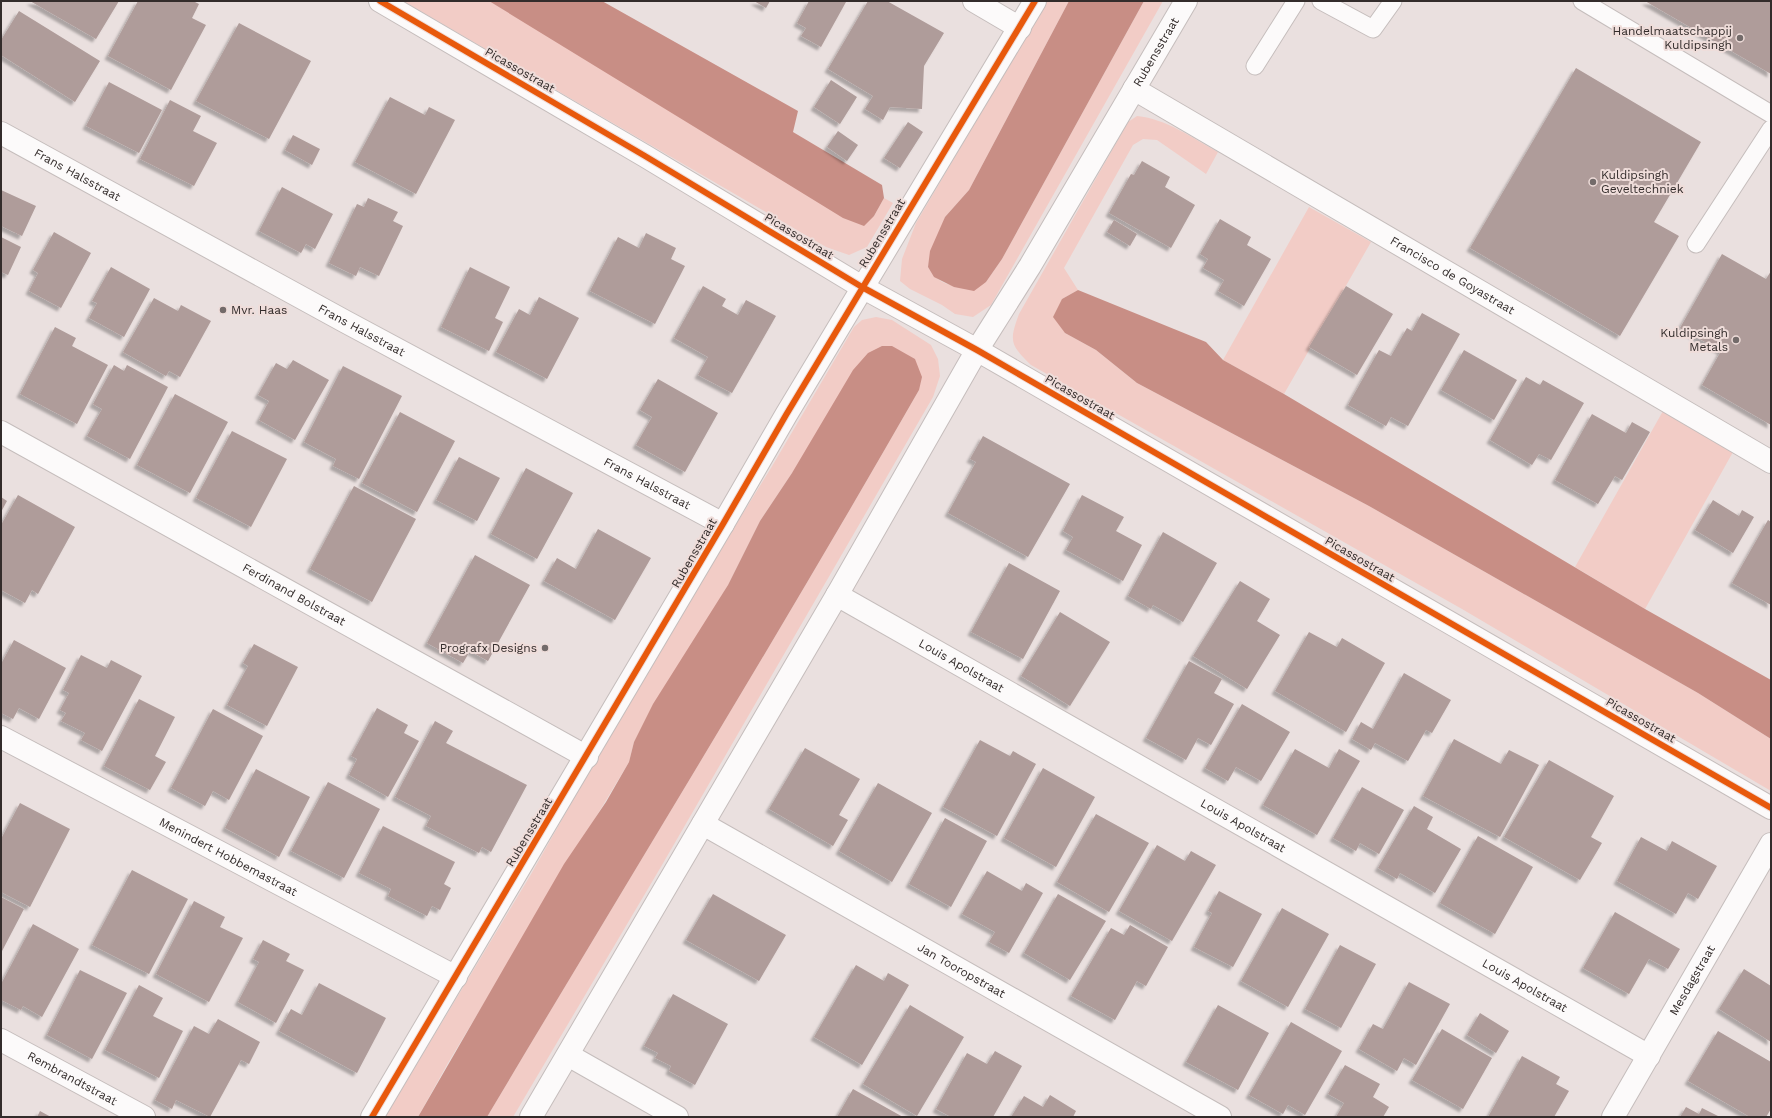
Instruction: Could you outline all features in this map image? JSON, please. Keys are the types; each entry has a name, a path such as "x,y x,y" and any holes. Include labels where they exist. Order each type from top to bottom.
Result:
{"street":[{"name":"Picassostraat","path":"380,1 639,152 862,287 977,350 1771,808"},
{"path":"974,1 1020,28"},
{"name":"Rubensstraat","path":"372,1117 587,757 786,414 1020,28 1034,1"},
{"name":"Rubensstraat","path":"531,1117 837,595 977,350 1030,266 1186,1"},
{"name":"Francisco de Goyastraat","path":"1134,89 1771,462"},
{"name":"Frans Halsstraat","path":"1,133 346,322 723,524"},
{"name":"Ferdinand Bolstraat","path":"1,432 587,757"},
{"name":"Louis Apolstraat","path":"837,595 1649,1056"},
{"name":"Menindert Hobbemastraat","path":"1,737 456,977"},
{"name":"Jan Tooropstraat","path":"703,824 1220,1117"},
{"name":"Mesdagstraat","path":"1613,1117 1771,844"},
{"name":"Rembrandtstraat","path":"1,1040 144,1117"},
{"path":"568,1055 677,1117"}],"lane":[{"path":"1255,66 1296,1"},
{"path":"1320,1 1373,29 1393,1"},
{"path":"1582,1 1771,114"},
{"path":"1696,244 1771,129"}],"shaded area":[{"path":"403,1 489,1 874,216 884,198 893,203 867,247 849,255 826,247"},
{"path":"489,1 602,1 798,111 793,132 882,185 884,198 874,216 864,226 843,218"},
{"path":"1047,1 1069,1 969,190 945,217 928,267 934,275 946,284 961,286 986,282 1002,259 1144,1 1163,1 991,305 973,317 955,314 942,305 910,289 900,281 902,259 916,223"},
{"path":"1069,1 1144,1 1002,259 986,282 974,291 954,287 934,277 928,267 930,251 945,217 969,190"},
{"path":"1137,116 1169,125 1218,152 1206,174 1157,140 1143,139 1133,145 1064,268 1078,290 1062,299 1065,333 1096,350 1137,383 1369,506 1698,693 1771,739 1771,791 1462,609 1031,365 1024,358 1013,342 1014,331 1019,314 1128,122"},
{"path":"1309,207 1371,242 1284,394 1223,360"},
{"path":"1078,290 1206,342 1223,360 1284,394 1645,609 1771,680 1771,739 1698,693 1369,506 1137,383 1096,350 1065,333 1053,317 1062,299"},
{"path":"876,317 892,320 931,345 938,359 940,376 933,397 662,865 513,1117 487,1117 759,664 919,390 792,473 760,521 728,585 634,742 629,762 448,1063 418,1117 385,1117 530,876 654,657 771,468 854,327 862,320"},
{"path":"882,346 892,346 915,359 922,377 919,390 759,664 487,1117 418,1117 564,864 606,802 629,762 634,742 653,704 728,585 760,521 792,473 853,370 868,353"},
{"path":"1663,411 1733,452 1645,609 1575,567"}],"building":[{"path":"30,1 119,1 96,39"},
{"path":"138,1 193,1 199,4 192,18 206,25 171,90 108,56"},
{"path":"754,1 770,1 766,8"},
{"path":"809,1 846,2 821,47 801,36 806,28 797,23"},
{"path":"868,1 887,1 944,33 924,66 922,109 890,107 883,120 865,109 873,96 828,69"},
{"name":"Handelmaatschappij Kuldipsingh","path":"1645,1 1771,1 1771,74"},
{"path":"19,11 100,61 75,102 1,55 1,40"},
{"path":"239,23 311,61 269,139 196,101"},
{"name":"Kuldipsingh Geveltechniek","path":"1576,68 1701,142 1654,222 1679,236 1620,336 1470,248"},
{"path":"831,80 857,97 840,124 814,107"},
{"path":"109,82 162,110 139,153 86,126"},
{"path":"390,97 425,115 429,107 455,120 416,194 355,162"},
{"path":"170,100 201,116 193,131 217,143 194,186 140,159"},
{"path":"908,122 923,132 900,168 884,158"},
{"path":"838,131 858,145 847,161 827,147"},
{"path":"293,135 320,149 312,165 285,150"},
{"path":"1142,161 1170,177 1165,187 1195,205 1171,248 1109,213 1131,174 1134,175"},
{"path":"282,187 333,214 315,249 306,244 301,253 259,231"},
{"path":"1,190 36,206 22,236 1,226"},
{"path":"368,198 398,212 393,221 403,226 379,276 360,267 356,276 329,263 357,204 364,207"},
{"path":"1220,219 1251,237 1247,245 1271,259 1244,306 1218,291 1224,280 1203,268 1208,259 1200,254"},
{"path":"1114,220 1137,234 1130,246 1107,232"},
{"path":"54,232 91,253 61,308 29,291 38,273 33,270"},
{"path":"646,233 676,248 671,259 685,266 655,324 590,291 618,237 639,248"},
{"path":"1,237 21,247 8,275 1,272"},
{"name":"Kuldipsingh Metals","path":"1722,254 1766,279 1771,271 1771,425 1702,385 1721,351 1680,328"},
{"path":"111,267 150,289 124,337 89,318 97,303 92,301"},
{"path":"470,267 510,287 495,318 503,322 489,351 441,327"},
{"path":"703,286 726,299 722,306 738,315 746,300 776,316 732,393 698,375 708,357 674,338"},
{"path":"1346,286 1393,314 1357,375 1309,347"},
{"path":"539,297 579,318 547,379 496,352 519,309 530,315"},
{"path":"154,298 178,311 181,305 211,321 180,377 169,371 166,376 123,352"},
{"path":"1422,313 1460,334 1408,426 1391,417 1386,426 1348,405 1379,350 1391,356 1407,328 1412,331"},
{"path":"55,327 76,338 72,346 108,365 77,424 20,394"},
{"path":"1464,350 1517,380 1494,420 1441,390"},
{"path":"293,360 329,380 295,440 259,420 269,401 258,395 276,363 287,369"},
{"path":"114,365 124,371 127,365 168,387 130,459 87,436 102,409 93,404"},
{"path":"343,366 402,396 359,479 333,466 336,459 304,442"},
{"path":"1526,377 1540,385 1543,380 1584,403 1551,460 1539,454 1532,465 1490,440"},
{"path":"658,379 718,413 685,472 636,445 652,417 640,410"},
{"path":"175,394 228,422 190,493 137,465"},
{"path":"400,412 455,441 417,512 362,483"},
{"path":"1592,414 1626,433 1632,422 1650,432 1622,480 1615,476 1598,504 1555,480"},
{"path":"232,431 287,459 251,527 196,498"},
{"path":"983,436 1070,484 1028,557 948,513 976,462 970,459"},
{"path":"459,457 500,478 477,521 436,500"},
{"path":"526,468 573,493 537,559 491,534"},
{"path":"354,486 416,519 372,602 310,569"},
{"path":"18,495 75,527 38,594 32,590 25,603 1,590 1,525"},
{"path":"1082,495 1124,517 1116,531 1142,545 1123,581 1066,550 1073,537 1063,531"},
{"path":"1,497 7,501 1,512"},
{"path":"1713,500 1739,516 1742,510 1754,517 1733,553 1695,530"},
{"path":"1768,520 1771,522 1771,605 1732,583"},
{"path":"598,529 651,558 615,620 544,581 557,558 576,569"},
{"path":"1163,532 1217,563 1183,622 1153,605 1151,609 1128,596"},
{"path":"475,555 530,585 488,661 470,651 463,663 427,643"},
{"path":"1009,563 1060,591 1023,659 971,632"},
{"path":"1240,581 1270,599 1257,621 1280,635 1247,689 1193,656"},
{"path":"1060,612 1110,642 1070,706 1021,676"},
{"path":"1309,632 1337,647 1342,638 1385,663 1346,732 1275,691"},
{"path":"14,640 66,668 39,719 19,708 13,719 1,713 1,664"},
{"path":"254,644 298,667 267,726 227,705 248,666 243,663"},
{"path":"81,655 107,668 111,660 142,676 102,751 81,740 85,733 61,721 66,713 60,710 69,693 63,690"},
{"path":"1189,661 1222,679 1214,693 1234,704 1211,745 1198,738 1186,760 1146,738"},
{"path":"1404,673 1451,700 1432,733 1426,730 1408,761 1375,743 1371,750 1352,739 1361,722 1373,729"},
{"path":"139,699 175,717 155,756 166,762 150,790 104,766"},
{"path":"1242,704 1290,732 1261,781 1236,767 1228,781 1205,768"},
{"path":"377,708 408,725 404,733 419,741 388,797 349,775 357,759 351,756"},
{"path":"213,709 263,736 229,800 213,791 205,806 171,788"},
{"path":"435,721 453,731 446,743 527,785 491,852 482,847 479,853 426,826 431,816 395,797"},
{"path":"1454,739 1501,764 1509,750 1539,765 1500,837 1423,796"},
{"path":"980,740 1010,756 1013,751 1036,764 997,836 943,807"},
{"path":"805,748 860,779 839,815 848,820 833,846 769,809"},
{"path":"1295,749 1329,768 1339,749 1360,761 1317,835 1263,805"},
{"path":"1549,760 1614,796 1591,837 1602,843 1580,880 1504,837"},
{"path":"1043,768 1095,797 1056,867 1004,838"},
{"path":"256,769 310,797 279,857 225,828"},
{"path":"328,782 380,809 344,878 291,851"},
{"path":"878,783 932,813 892,882 839,851"},
{"path":"1362,787 1404,810 1379,854 1360,843 1356,851 1333,838"},
{"path":"20,803 70,829 30,907 1,892 1,839"},
{"path":"1414,806 1433,817 1427,829 1461,849 1435,893 1400,873 1397,879 1378,868"},
{"path":"1096,814 1149,843 1109,912 1057,882"},
{"path":"945,818 987,841 951,907 909,884"},
{"path":"383,826 455,862 444,884 451,888 440,910 432,906 427,916 388,896 391,889 359,873"},
{"path":"1478,836 1533,867 1495,934 1440,903"},
{"path":"1641,837 1667,851 1672,841 1717,866 1698,899 1688,893 1676,914 1617,881"},
{"path":"1157,845 1185,861 1191,851 1216,865 1172,941 1119,911"},
{"path":"132,870 188,899 149,974 92,945"},
{"path":"987,871 1022,891 1026,883 1043,893 1009,953 989,942 995,932 962,914"},
{"path":"1219,891 1262,914 1233,967 1194,947 1212,913 1208,911"},
{"path":"713,894 786,935 759,981 686,940"},
{"path":"1058,894 1106,921 1070,980 1024,953"},
{"path":"1,897 24,909 1,953"},
{"path":"194,901 225,917 220,927 243,938 209,1002 156,974"},
{"path":"1282,908 1329,934 1288,1007 1241,981"},
{"path":"1615,912 1680,949 1668,969 1649,959 1629,994 1583,968"},
{"path":"33,924 79,949 42,1017 23,1006 21,1010 1,1000 1,984"},
{"path":"1130,925 1168,947 1146,986 1137,981 1115,1020 1071,996 1111,928 1124,935"},
{"path":"263,940 290,954 286,961 304,970 276,1023 238,1002 259,962 253,959"},
{"path":"1340,945 1376,964 1341,1028 1305,1009"},
{"path":"856,965 884,981 888,973 909,985 862,1065 814,1037"},
{"path":"1744,969 1771,986 1771,1042 1719,1009"},
{"path":"80,970 127,993 92,1059 47,1035"},
{"path":"1409,982 1450,1004 1416,1065 1404,1058 1397,1071 1359,1049 1373,1024 1383,1029"},
{"path":"319,983 386,1018 357,1073 279,1031 291,1009 302,1015"},
{"path":"139,985 163,998 153,1016 183,1031 159,1078 105,1050"},
{"path":"673,994 728,1024 695,1085 669,1071 671,1066 655,1058 658,1053 644,1046"},
{"path":"910,1005 964,1037 917,1116 863,1084"},
{"path":"1218,1005 1269,1033 1238,1090 1186,1062"},
{"path":"1480,1013 1509,1031 1496,1053 1467,1035"},
{"path":"218,1019 260,1042 249,1064 241,1060 210,1117 176,1100 172,1109 155,1100 194,1026 209,1034"},
{"path":"1291,1022 1342,1051 1305,1115 1288,1105 1283,1114 1249,1095"},
{"path":"1442,1029 1492,1058 1463,1109 1412,1080"},
{"path":"1718,1031 1771,1062 1771,1109 1766,1117 1750,1117 1688,1081"},
{"path":"995,1051 1022,1066 993,1117 951,1117 936,1109 967,1053 987,1064"},
{"path":"1522,1056 1560,1077 1556,1084 1569,1091 1554,1117 1488,1117"},
{"path":"1345,1065 1380,1084 1373,1097 1389,1107 1383,1117 1336,1117 1344,1103 1328,1094"},
{"path":"853,1089 903,1117 837,1117"},
{"path":"1050,1095 1076,1111 1073,1117 1011,1117 1024,1096 1043,1107"},
{"path":"1686,1107 1699,1114 1702,1108 1720,1117 1680,1117"},
{"path":"40,1111 51,1117 37,1117"}],"cycle path":[{"path":"380,1 645,156 862,287 977,350 1771,808"},
{"path":"372,1117 786,415 1035,1"}],"place":[{"name":"Handelmaatschappij Kuldipsingh","path":"1740,38"},
{"name":"Kuldipsingh Geveltechniek","path":"1593,182"},
{"name":"Mvr. Haas","path":"223,310"},
{"name":"Kuldipsingh Metals","path":"1736,340"},
{"name":"Prografx Designs","path":"545,648"}]}
